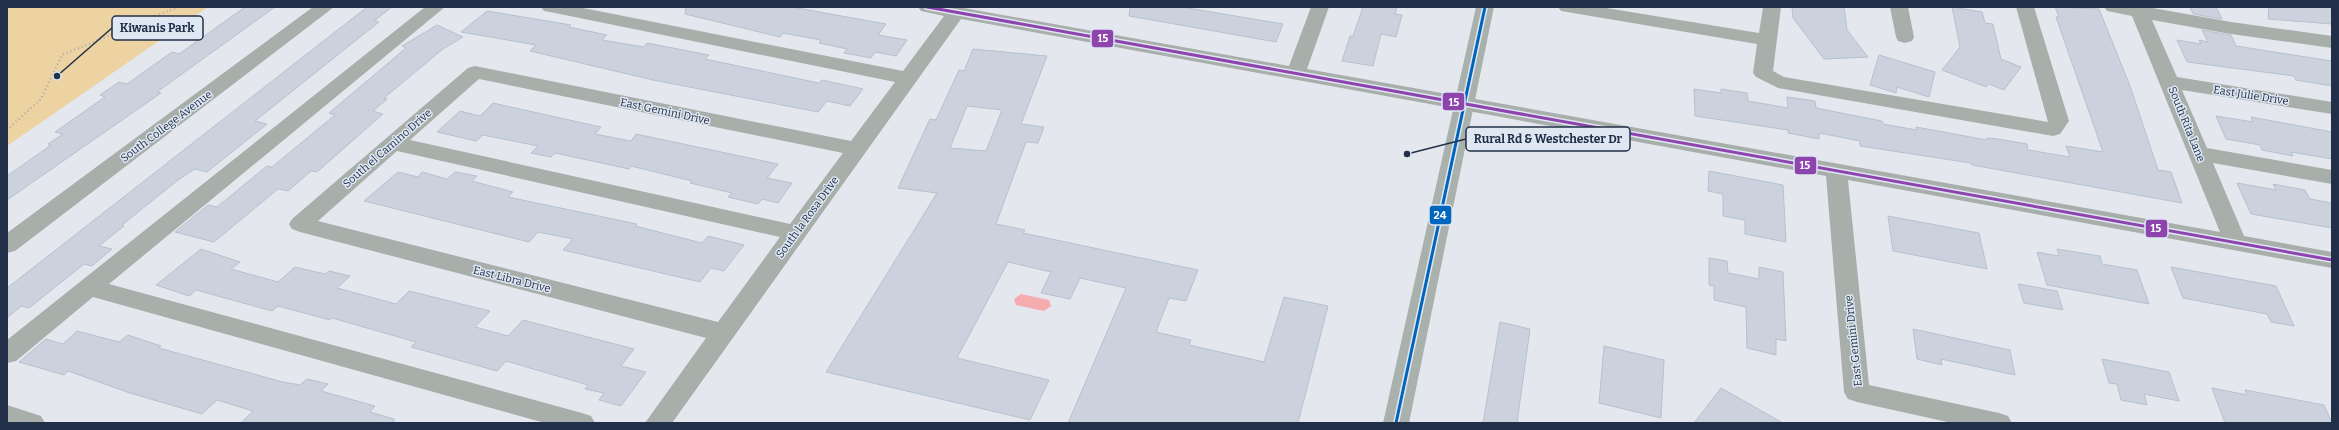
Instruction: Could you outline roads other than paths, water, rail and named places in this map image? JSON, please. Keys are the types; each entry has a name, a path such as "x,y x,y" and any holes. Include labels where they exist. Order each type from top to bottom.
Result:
{"main road":[{"path":"1396,423 1485,7"}],"street":[{"name":"South College Avenue","path":"7,245 325,7"},
{"path":"7,354 436,7"},
{"path":"550,7 908,78"},
{"path":"927,7 1296,72 2332,260"},
{"path":"1296,72 1320,7"},
{"path":"1567,7 1767,40"},
{"path":"1772,7 1763,73 1778,82 2053,129 2059,121 2025,7"},
{"path":"1899,7 1905,37"},
{"path":"2113,7 2139,10 2231,28 2332,42"},
{"name":"South Rita Lane","path":"2139,10 2235,242"},
{"name":"South la Rosa Drive","path":"658,423 956,12"},
{"name":"South el Camino Drive","path":"300,224 475,72"},
{"name":"East Gemini Drive","path":"475,72 856,150"},
{"name":"East Julie Drive","path":"2169,82 2332,108"},
{"path":"393,143 796,232"},
{"path":"2199,154 2332,177"},
{"name":"East Gemini Drive","path":"1836,171 1857,392 1999,423"},
{"name":"East Libra Drive","path":"300,224 724,333"},
{"path":"90,288 582,423"},
{"path":"7,415 32,423"}],"place":[{"name":"Kiwanis Park","path":"57,76"},
{"name":"Rural Rd & Westchester Dr","path":"1407,154"}]}
